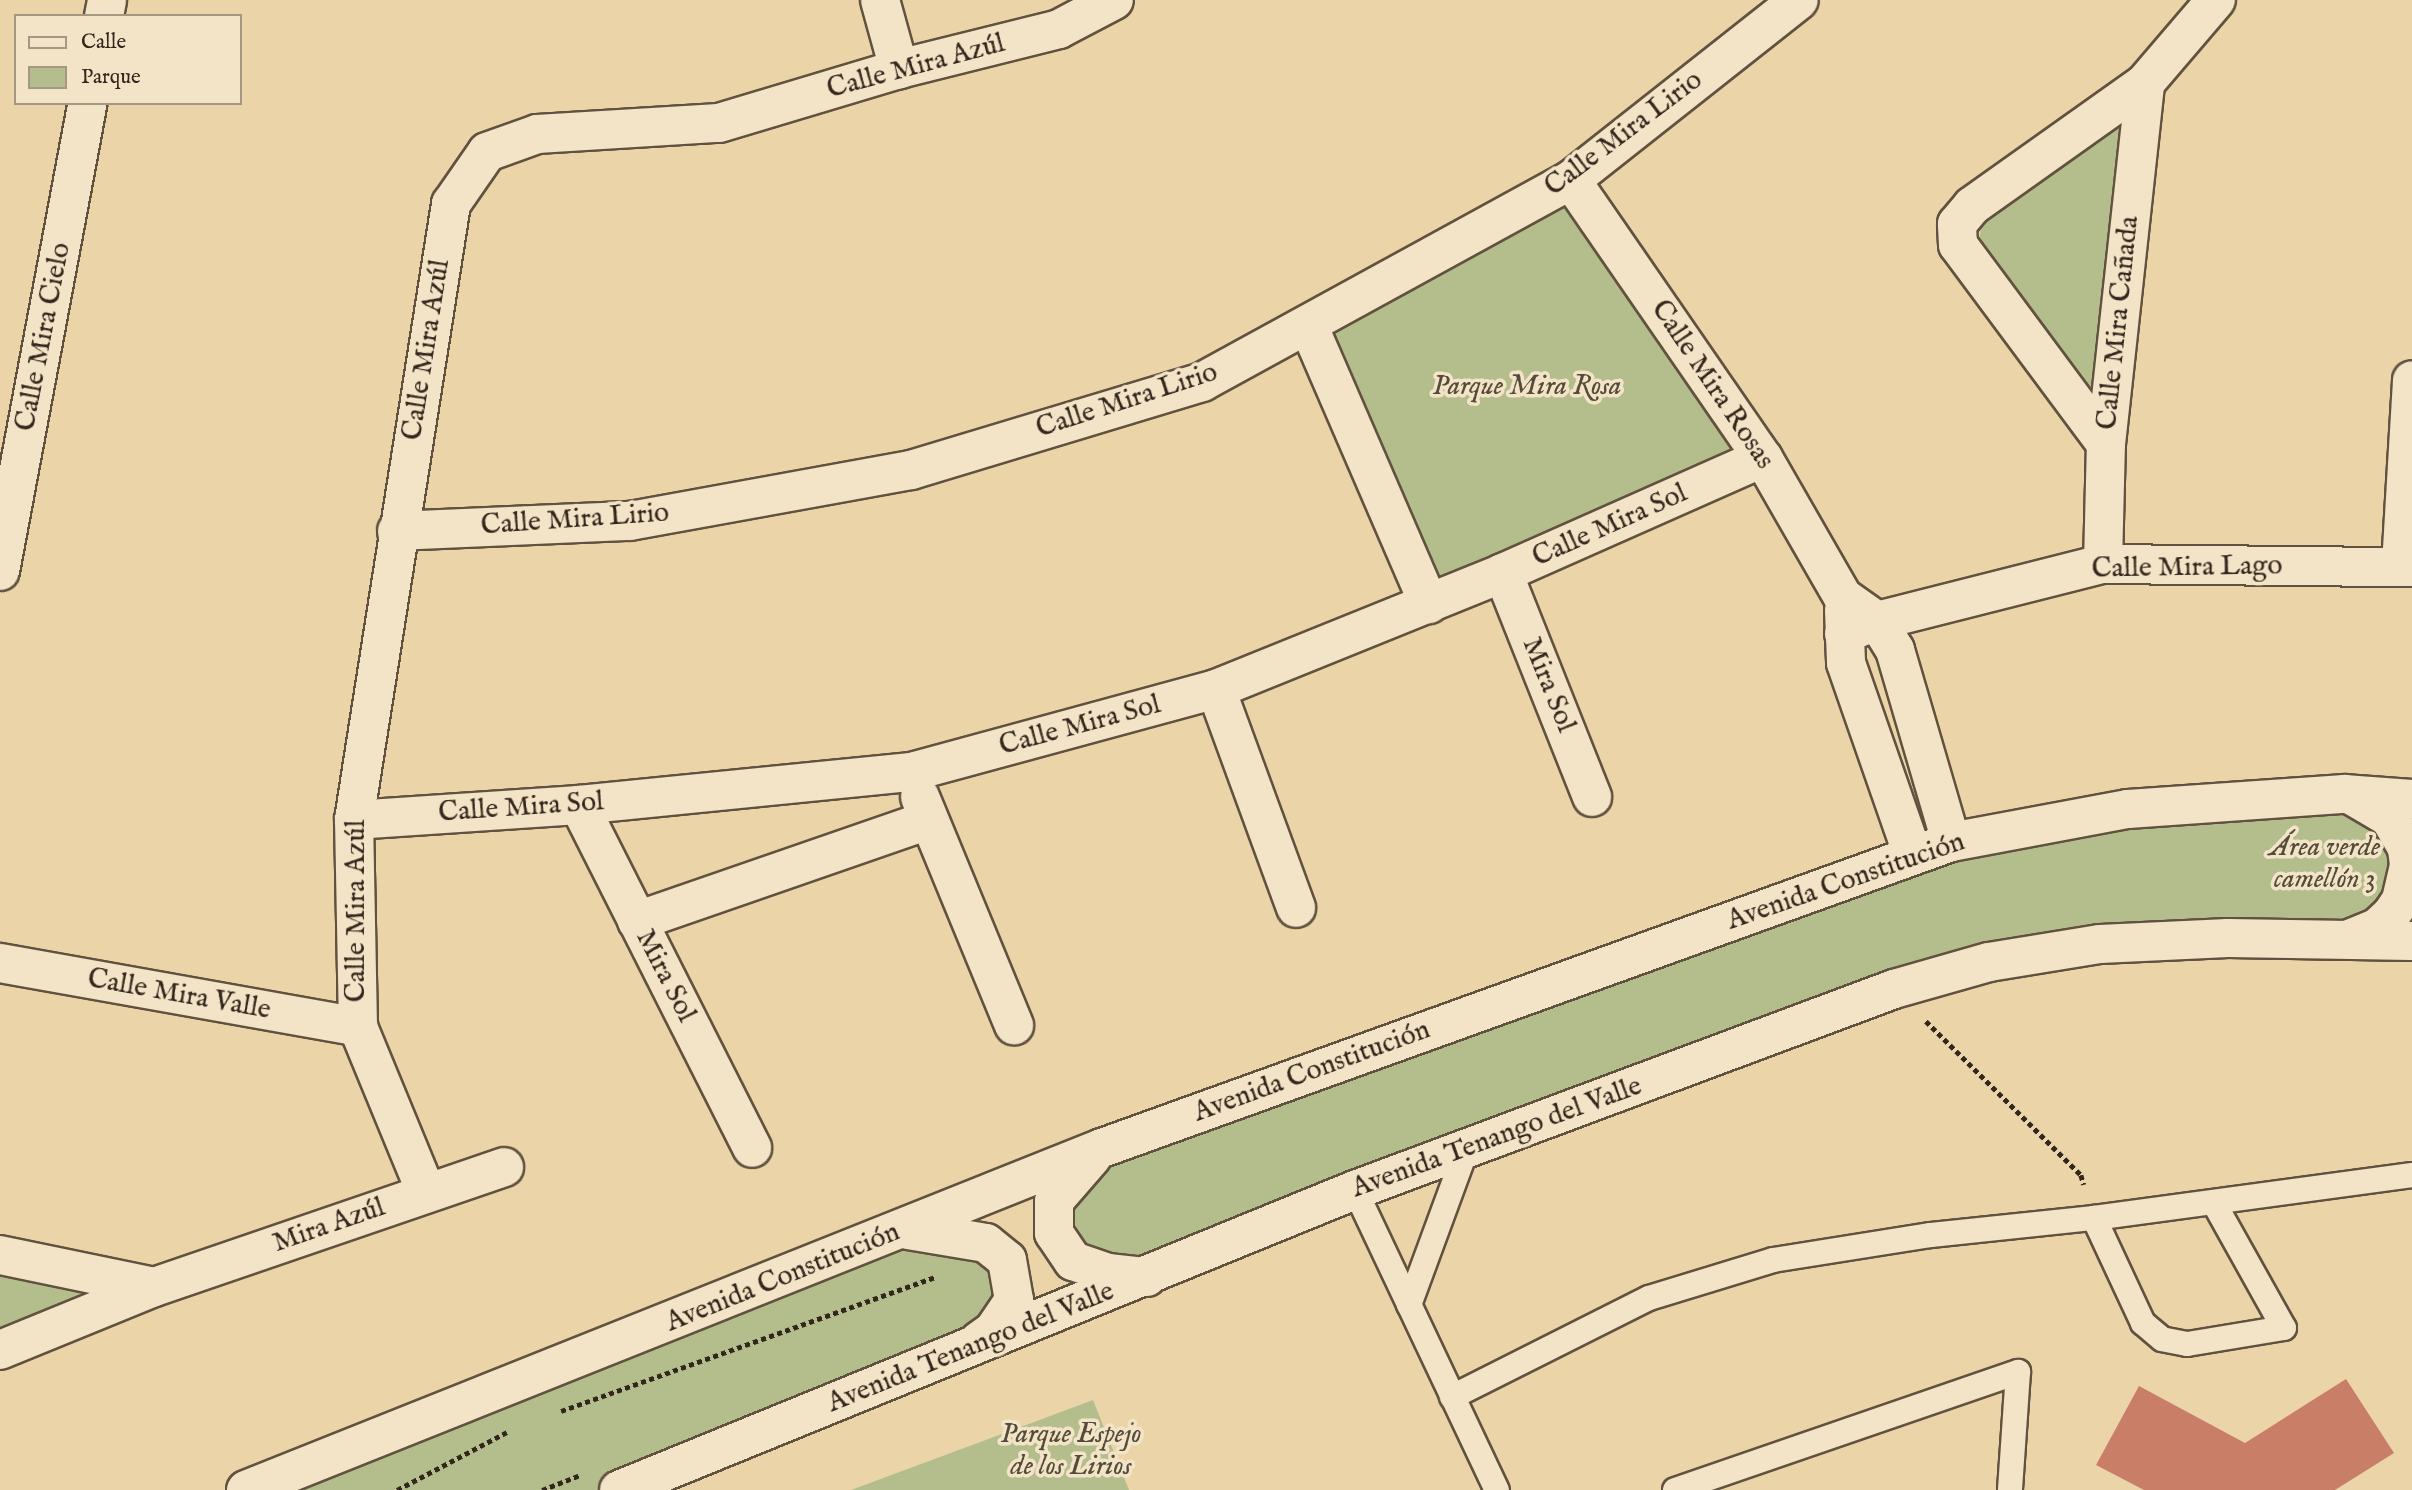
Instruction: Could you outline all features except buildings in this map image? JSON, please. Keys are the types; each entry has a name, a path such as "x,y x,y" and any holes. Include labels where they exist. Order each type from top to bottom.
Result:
{"street":[{"path":"880,0 899,69"},
{"name":"Calle Mira Azúl","path":"426,1192 358,1027 354,820 397,531 451,204 487,152 537,134 719,123 899,69 1059,29 1114,0"},
{"name":"Calle Mira Lirio","path":"397,531 630,521 911,470 1202,382 1309,327 1571,180 1799,0"},
{"path":"2106,444 1958,245 1957,224 1972,206 2145,83 2216,0"},
{"name":"Calle Mira Cañada","path":"2102,564 2106,444 2145,83"},
{"name":"Calle Mira Cielo","path":"0,571 88,105"},
{"name":"Calle Mira Rosas","path":"1571,180 1763,458 1855,618 1895,650 1951,842"},
{"path":"1309,327 1429,604"},
{"path":"2407,566 2412,380"},
{"name":"Calle Mira Sol","path":"354,820 579,805 911,772 1216,689 1503,573 1763,458"},
{"name":"Calle Mira Lago","path":"1855,618 2102,564 2407,566"},
{"name":"Mira Sol","path":"1503,573 1592,797"},
{"name":"Calle Mira Rosas","path":"1855,618 1846,663 1913,855"},
{"path":"1216,689 1296,908"},
{"path":"911,772 1014,1025"},
{"path":"2344,794 2377,806 2390,818 2407,848 2409,865 2404,892 2391,915 2362,936 2344,940"},
{"name":"Avenida Constitución","path":"246,1490 1102,1149 1951,842 2128,808 2344,794 2412,799"},
{"name":"Mira Sol","path":"579,805 752,1147"},
{"path":"637,921 929,820"},
{"name":"Avenida Tenango del Valle","path":"619,1490 960,1354 1355,1191 1894,989 1989,962 2100,944 2412,941"},
{"name":"Calle Mira Valle","path":"0,963 358,1027"},
{"path":"1102,1149 1075,1171 1054,1201 1054,1233 1073,1261 1108,1273 1147,1277"},
{"name":"Mira Azúl","path":"0,1350 155,1287 504,1167"},
{"path":"905,1229 986,1243 1007,1260 1014,1284 1014,1300 994,1330 960,1354"},
{"path":"0,1255 155,1287"}],"lane":[{"path":"1409,1306 1466,1150"},
{"path":"1452,1397 1649,1298 1773,1260 1931,1235 2094,1218 2412,1175"},
{"path":"1355,1191 1497,1490"},
{"path":"2094,1218 2143,1324 2162,1339 2187,1344 2284,1328 2214,1203"},
{"path":"1675,1490 2018,1372 2010,1490"}],"path":[{"path":"1894,989 2081,1175 2094,1218"},
{"path":"557,1413 999,1254"},
{"path":"397,1490 519,1426"}],"green space":[{"path":"2126,111 2094,403 1978,249 1982,221"},
{"name":"Parque Mira Rosa","path":"1579,182 1763,448 1429,604 1317,321"},
{"name":"Área verde camellón 3","path":"2344,794 2401,848 2378,919 1894,989 1147,1277 1084,1255 1061,1200 1081,1174 1950,849"},
{"path":"907,1234 1000,1261 988,1328 602,1490 261,1490"},
{"path":"0,1263 124,1291 0,1341"},
{"name":"Parque Espejo de los Lirios","path":"1093,1400 1129,1490 851,1490"}]}
